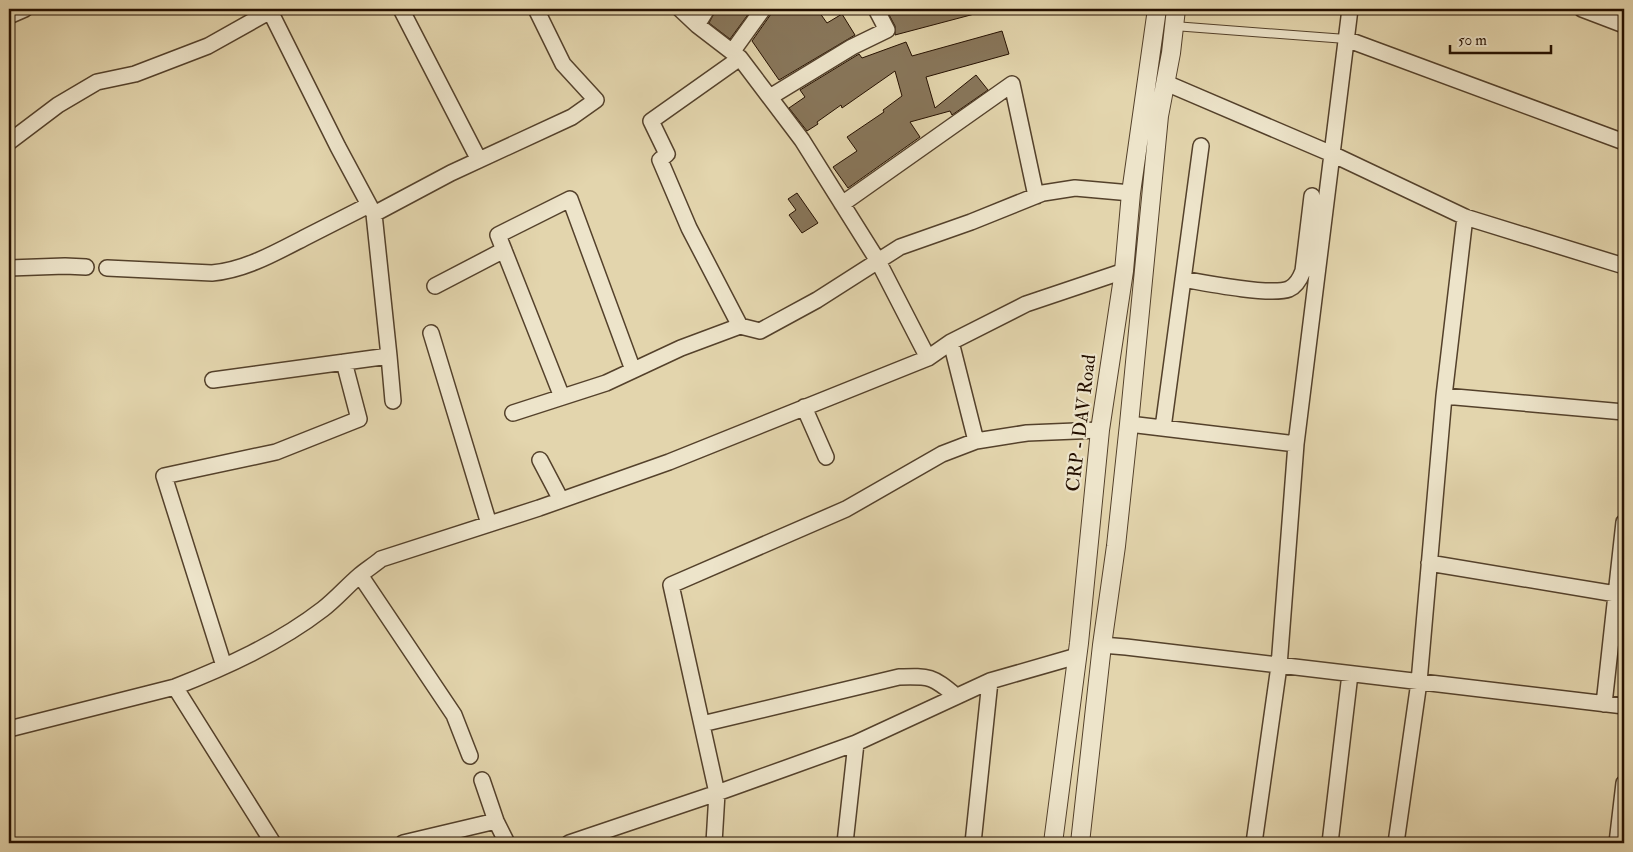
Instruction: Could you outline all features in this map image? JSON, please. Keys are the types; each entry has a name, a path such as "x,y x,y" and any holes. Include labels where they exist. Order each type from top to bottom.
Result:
{"street":[{"path":"9,16 25,9"},
{"path":"401,9 479,160"},
{"path":"107,268 212,273 245,266 572,117 596,100 563,64 536,9"},
{"path":"680,9 697,25 736,55 802,140 878,261 928,358"},
{"path":"697,25 707,9"},
{"path":"740,326 690,228 660,160 667,154 651,121 736,55 762,9"},
{"path":"770,97 852,47 887,30 876,9"},
{"name":"CRP - DAV Road","path":"1054,843 1077,656 1100,430 1124,271 1132,192 1157,9"},
{"path":"1254,843 1279,666 1296,444 1350,9"},
{"path":"1582,9 1624,25"},
{"path":"9,142 58,105 97,82 135,74 208,46 272,10 338,147 371,209 381,273 393,401"},
{"path":"1080,843 1102,645 1130,424 1160,116 1175,17"},
{"path":"1346,39 1624,142"},
{"path":"1166,83 1332,154 1465,217 1624,266"},
{"path":"842,204 1012,84 1036,196"},
{"path":"1163,428 1201,146"},
{"path":"513,413 606,383 681,348 740,326 760,331 817,300 900,247 972,222 1036,196 1075,188 1132,192"},
{"path":"1183,280 1273,292 1291,288 1299,280 1302,271 1312,196"},
{"path":"562,397 498,235 570,198 633,370"},
{"path":"1396,843 1419,682 1444,396 1465,217"},
{"path":"435,286 504,250"},
{"path":"9,268 86,267"},
{"path":"9,728 175,687 224,666 284,635 324,608 360,575 381,559 561,500 669,462 928,358 951,342 1026,304 1124,271"},
{"path":"431,333 489,524"},
{"path":"951,342 976,441"},
{"path":"213,380 389,356"},
{"path":"224,666 164,476 276,452 359,419 344,362"},
{"path":"1444,396 1624,412"},
{"path":"804,408 826,457"},
{"path":"1130,424 1296,444"},
{"path":"714,843 717,793 671,585 846,509 942,454 976,441 1027,433 1100,430"},
{"path":"540,460 561,500"},
{"path":"1091,519 1118,524"},
{"path":"1604,704 1624,522"},
{"path":"1429,562 1616,594"},
{"path":"360,575 454,715 470,756"},
{"path":"1102,645 1126,646 1279,666 1624,706"},
{"path":"569,843 856,743 990,681 1077,656"},
{"path":"1330,843 1350,674"},
{"path":"702,724 899,677 922,676 937,680 956,696"},
{"path":"973,843 990,681"},
{"path":"175,687 273,843"},
{"path":"845,843 856,743"},
{"path":"482,780 496,821 507,843"},
{"path":"1617,843 1624,783"},
{"path":"403,843 496,821"}],"lane":[{"path":"1175,17 1346,39"}],"building":[{"path":"716,9 752,9 730,39 709,23"},
{"path":"772,9 817,9 827,23 842,14 855,35 779,80 752,41 771,14"},
{"path":"886,9 982,9 982,12 895,35 895,26"},
{"path":"1002,31 1009,54 926,77 935,108 976,75 988,90 952,115 950,111 910,122 920,137 848,188 833,167 857,151 847,137 884,112 883,110 902,96 895,71 842,108 841,105 807,131 789,108 805,97 800,90 859,54 862,58 906,42 912,56"},
{"path":"797,193 818,223 802,233 789,215 796,210 788,199"}]}
